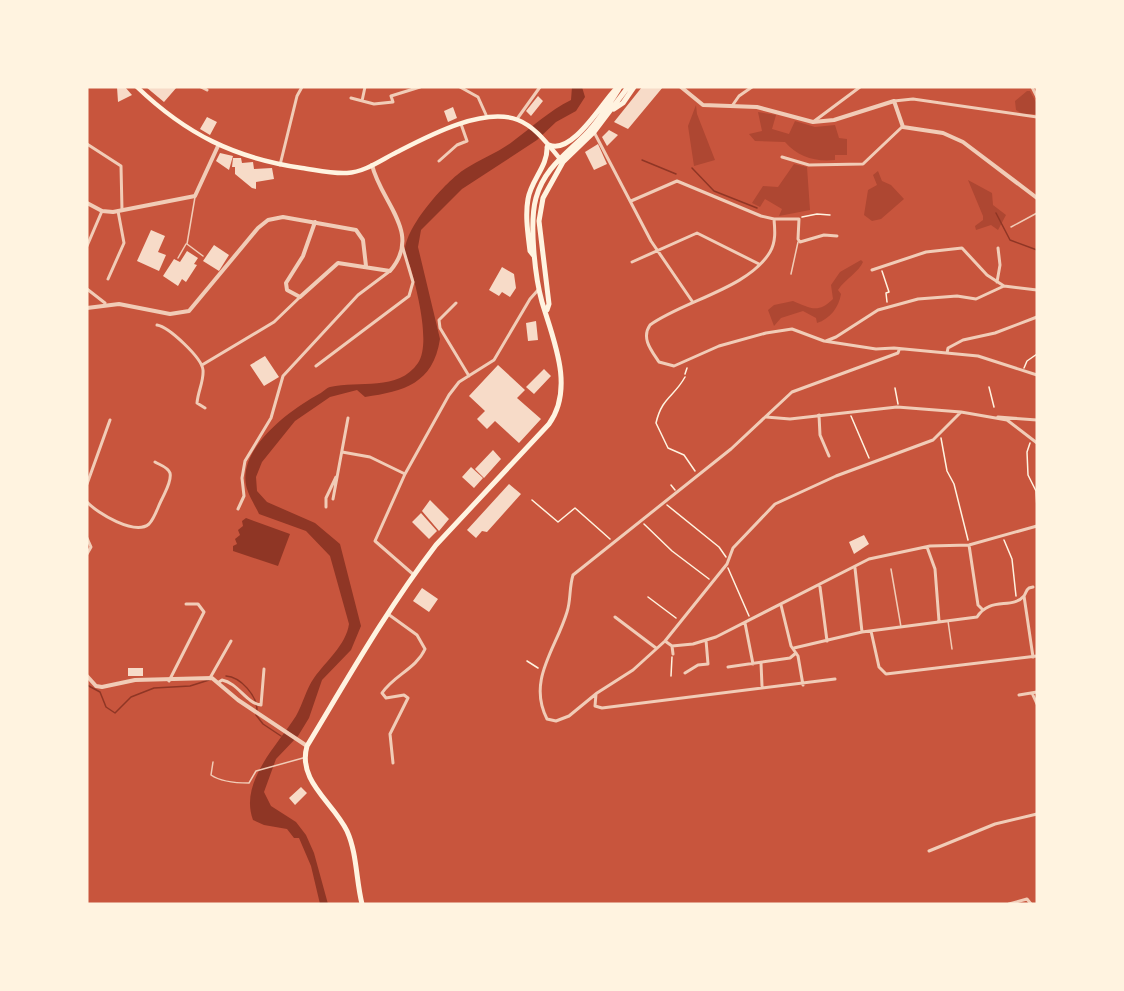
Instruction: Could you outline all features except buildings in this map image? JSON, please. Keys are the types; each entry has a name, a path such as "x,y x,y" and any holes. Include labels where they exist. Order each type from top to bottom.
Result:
{"highway":[{"path":"611,107 620,87"},
{"path":"535,253 530,251 528,199 534,180 548,158 548,146 553,147 578,135 620,87"},
{"path":"547,310 549,304 539,221 543,198 556,171 594,132 628,87"},
{"path":"362,904 347,832 307,774 304,757 307,746 387,613 435,545 554,418 561,398 562,385 547,310 540,289 535,253 535,202 544,177 562,154 585,135 601,115 611,107 623,103 634,87"},
{"path":"562,143 560,148 562,153 573,153"},
{"path":"548,158 556,164 556,171"}],"main road":[{"path":"137,87 185,126 219,146 280,165 348,173 372,165 461,124 487,117 517,119 529,126 563,162"}],"street":[{"path":"201,87 207,90"},
{"path":"280,165 297,96 302,87"},
{"path":"363,101 365,87"},
{"path":"351,98 374,104 393,102 391,96 420,87"},
{"path":"460,87 478,97 487,117"},
{"path":"517,119 540,87"},
{"path":"732,106 739,96 752,87"},
{"path":"813,122 860,87"},
{"path":"1032,87 1037,97"},
{"path":"684,88 703,105 771,110 813,122 834,120 894,101 913,99 1037,117"},
{"path":"894,101 903,127"},
{"path":"439,161 457,145 468,141 461,124"},
{"path":"782,157 809,165 863,164 903,127"},
{"path":"903,127 944,133 963,142 1037,198"},
{"path":"594,132 656,249 692,302"},
{"path":"87,144 110,156 121,166 120,211 124,243 108,279"},
{"path":"87,203 102,211 120,211 195,196 219,146"},
{"path":"316,366 408,296 412,278 402,245 398,218 382,193 372,165"},
{"path":"631,201 677,181 774,219 799,219 798,241 805,243 824,234 837,236"},
{"path":"87,246 102,211"},
{"path":"87,308 105,303 170,314 189,311 268,220 283,217 356,230 363,240 366,266"},
{"path":"774,219 772,247 759,264 741,278 655,321 648,328 647,344 659,362 674,366 719,346 792,329 824,341 978,356 1037,375"},
{"path":"300,297 287,290 285,285 303,256 315,222"},
{"path":"632,261 697,233 759,264"},
{"path":"238,509 244,496 242,478 245,461 270,417 283,376 358,295 390,271 400,259 402,245"},
{"path":"872,270 926,252 962,248 987,275 1004,286 1037,290"},
{"path":"997,282 1000,265 998,248"},
{"path":"202,365 274,322 338,263 390,271"},
{"path":"824,341 836,337 878,309 931,297 976,299 1004,286"},
{"path":"87,289 105,303"},
{"path":"414,575 375,542 405,474 449,394 459,382 494,360 530,299 540,289"},
{"path":"456,303 440,320 440,328 469,376"},
{"path":"947,353 948,348 963,340 995,333 1037,317"},
{"path":"157,325 176,334 202,365 202,381 196,403 205,408"},
{"path":"899,350 898,353 792,392 730,449 676,490 643,521 573,575 566,616 542,670 540,697 545,717 551,721 569,716 597,693 633,670 657,649 727,562 738,542 775,504 836,476 933,441 961,412"},
{"path":"766,417 790,419 849,411 895,408 1037,420"},
{"path":"819,416 820,435 829,456"},
{"path":"996,417 1013,423 1037,443"},
{"path":"333,499 348,418"},
{"path":"87,484 110,420"},
{"path":"342,452 370,457 405,474"},
{"path":"87,502 108,517 132,528 150,524 169,483 170,474 169,470 155,462"},
{"path":"326,507 326,498 337,475"},
{"path":"665,641 672,646 706,640 820,586 869,559 927,547 969,545 1037,526"},
{"path":"87,538 91,547 87,554"},
{"path":"969,545 978,605 982,609"},
{"path":"927,547 935,569 939,621"},
{"path":"855,568 862,632"},
{"path":"820,586 827,641"},
{"path":"794,648 862,632 977,617 988,605 1017,600 1033,587"},
{"path":"871,631 883,673 1035,656 1024,596"},
{"path":"169,681 204,612 198,604 186,604"},
{"path":"781,605 803,685"},
{"path":"387,613 417,634 425,649 421,658 392,680 382,693 386,698 404,695 408,698 390,734 393,763"},
{"path":"615,617 657,649"},
{"path":"745,623 753,664"},
{"path":"685,673 698,665 708,664 706,640"},
{"path":"210,678 231,641"},
{"path":"672,646 672,654"},
{"path":"728,668 790,658 796,653"},
{"path":"761,663 762,686"},
{"path":"219,682 222,680 232,683 253,702 261,705 264,669"},
{"path":"87,676 96,686 102,687 135,680 169,681 210,678 219,682 242,703 296,741 307,746"},
{"path":"597,693 595,706 602,708 762,686 803,685 835,680"},
{"path":"1019,695 1037,692"},
{"path":"1032,693 1037,704"},
{"path":"929,851 995,824 1037,814"},
{"path":"1009,904 1027,898 1031,904"}],"lane":[{"path":"178,258 187,244 195,196"},
{"path":"1011,227 1037,213"},
{"path":"791,274 798,241"},
{"path":"187,244 203,256"},
{"path":"891,569 901,627"},
{"path":"948,620 952,649"},
{"path":"213,762 211,775 217,779 249,783 260,770 304,757"}],"path":[{"path":"799,219 816,214 830,214"},
{"path":"881,267 889,292 886,293 888,308"},
{"path":"1024,369 1027,361 1037,354"},
{"path":"687,368 676,390 662,401 656,423 668,448 684,455 695,471"},
{"path":"989,387 994,406"},
{"path":"895,388 898,403 894,404 895,408"},
{"path":"849,411 872,464"},
{"path":"941,438 944,439 942,442 947,471 954,484 969,545"},
{"path":"1033,440 1027,452 1027,462 1028,475 1036,491 1037,508"},
{"path":"670,485 676,490"},
{"path":"532,500 558,522 574,508 615,543"},
{"path":"671,510 719,547 750,616"},
{"path":"643,521 672,551 712,581"},
{"path":"1004,536 1012,559 1017,600"},
{"path":"648,597 679,621"},
{"path":"671,676 672,654"},
{"path":"527,661 542,670"}],"shaded area":[{"path":"572,87 582,87 585,97 576,111 556,122 537,140 462,189 421,230 418,247 440,339 431,366 423,376 414,383 392,392 365,397 357,390 330,397 295,421 262,462 256,477 257,491 267,502 315,523 340,544 361,626 351,650 322,680 309,718 298,736 276,759 264,792 271,806 296,822 306,835 314,853 328,904 320,904 311,866 299,838 294,838 287,829 264,825 253,820 250,806 251,792 262,765 296,716 314,678 340,646 349,624 330,556 306,531 259,514 246,485 246,471 250,457 258,444 281,420 327,388 377,383 400,378 418,363 423,343 422,317 414,279 405,252 411,231 437,194 457,175 506,146 548,114 571,100"},
{"path":"1030,91 1037,104 1037,114 1023,114 1016,110 1015,101"},
{"path":"696,105 697,114 715,160 694,166 688,126"},
{"path":"758,112 776,115 772,129 789,134 795,121 815,127 835,125 839,138 847,139 847,155 835,155 835,160 814,159 801,155 785,142 755,141 749,134 762,131"},
{"path":"794,164 807,167 810,210 779,216 782,209 765,199 760,207 752,203 763,186 778,187"},
{"path":"878,171 882,181 891,185 904,199 881,219 872,221 864,215 868,190 877,185 873,175"},
{"path":"968,180 992,193 993,205 1006,215 998,230 991,225 976,230 975,226 983,220 983,216"},
{"path":"861,260 863,262 861,266 838,290 841,294 838,303 826,319 817,323 816,318 803,311 781,318 774,326 768,310 774,305 793,301 814,308 823,307 833,299 831,285 840,272"},
{"path":"246,518 290,534 278,566 233,551 233,546 237,544 235,539 240,535 238,530 243,526 242,521"}],"waterway":[{"path":"642,160 676,174"},
{"path":"692,168 714,191 757,208"},
{"path":"996,213 1010,240 1037,250"},
{"path":"226,676 232,677 247,688 254,699 257,710"},
{"path":"87,685 100,692 106,707 115,713 131,697 154,688 190,686 209,680"},
{"path":"256,715 263,724 281,736"}]}
